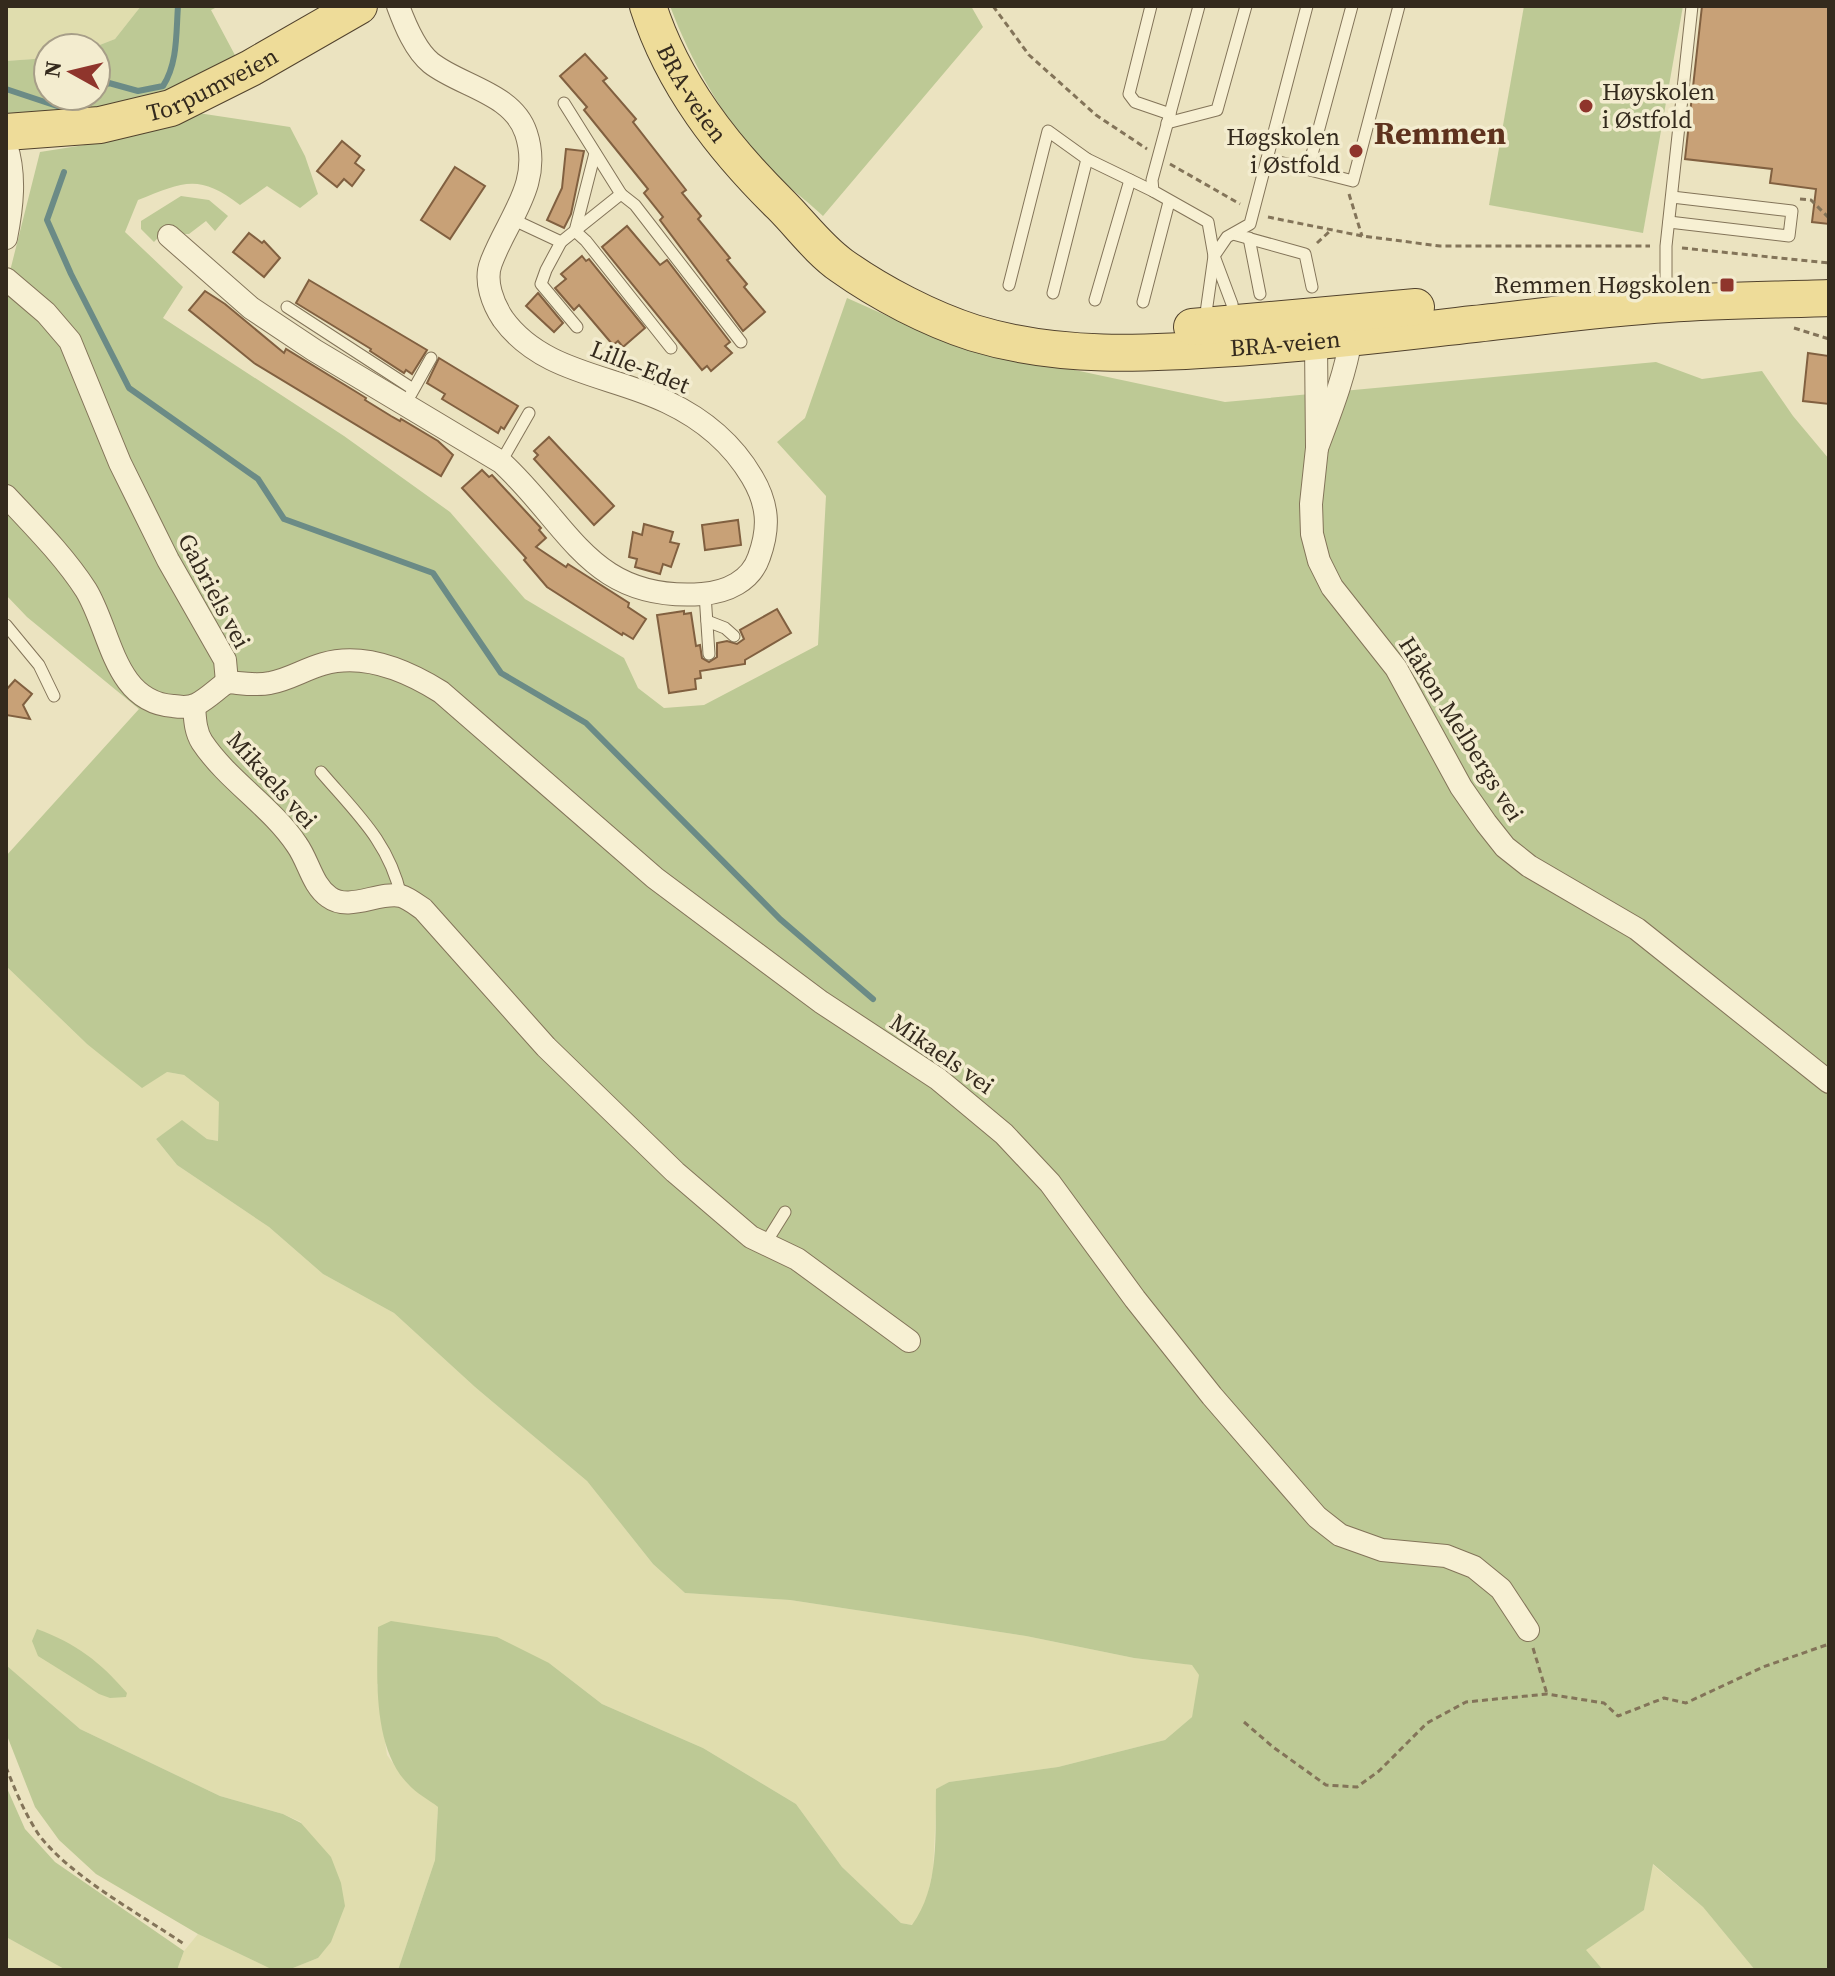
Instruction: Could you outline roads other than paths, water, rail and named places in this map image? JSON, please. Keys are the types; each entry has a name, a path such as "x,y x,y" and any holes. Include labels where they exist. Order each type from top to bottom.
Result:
{"main road":[{"name":"Torpumveien","path":"6,132 100,125 171,108 276,54 359,6"},
{"name":"BRA-veien","path":"648,6 663,44 706,121 737,161 783,206 875,263 934,292 978,308 1038,322 1095,330 1221,333 1570,292 1666,297 1829,296"}],"street":[{"name":"Lille-Edet","path":"169,236 251,308 349,360 409,397 501,462 523,482 578,551 604,570 652,591 667,594 705,594 745,580 759,560 768,523 758,488 738,454 708,426 667,401 555,362 522,342 502,317 490,292 490,265 528,188 531,171 526,132 519,120 502,104 429,61 418,48 398,6"},
{"path":"6,145 12,187 6,238"},
{"name":"Gabriels vei","path":"6,279 46,313 70,341 120,463 168,560 225,660 227,682 194,706"},
{"path":"1317,448 1327,320"},
{"path":"1317,448 1334,403 1327,320"},
{"name":"Håkon Melbergs vei","path":"1317,448 1311,504 1312,534 1319,561 1332,587 1396,668 1461,787 1505,847 1553,881 1637,929 1829,1082"},
{"path":"6,496 85,589 126,680 136,692 162,705 194,706"},
{"name":"Mikaels vei","path":"227,682 269,684 322,664 351,660 413,675 441,692 655,878 809,994 938,1079 1004,1134 1050,1183 1135,1299 1212,1396 1317,1517 1340,1535 1382,1550 1446,1556 1474,1567 1501,1589 1528,1630"},
{"name":"Mikaels vei","path":"194,706 200,739 228,775 275,818 299,847 317,885 330,899 342,902 401,896"},
{"path":"401,896 423,909 504,1003 609,1111 742,1230 797,1259 909,1341"}],"lane":[{"path":"1151,6 1129,94 1135,102 1169,118 1217,110 1246,6"},
{"path":"1153,191 1152,180 1199,6"},
{"path":"1214,256 1227,237 1250,224 1307,6"},
{"path":"1308,169 1352,6"},
{"path":"1267,159 1353,181 1399,6"},
{"path":"1666,297 1666,246 1692,6"},
{"path":"564,103 621,194 635,205 741,342"},
{"path":"1009,285 1048,131 1087,159 1208,222 1221,333"},
{"path":"575,231 595,153"},
{"path":"1053,293 1087,159"},
{"path":"1095,300 1130,180"},
{"path":"577,327 541,284 561,242 621,194"},
{"path":"1669,222 1789,236 1792,211 1672,197"},
{"path":"1143,302 1169,202"},
{"path":"514,220 561,242"},
{"path":"575,231 671,348"},
{"path":"1233,234 1305,254 1327,320"},
{"path":"1249,238 1260,294"},
{"path":"1214,256 1232,304 1221,333"},
{"path":"287,307 349,360"},
{"path":"409,397 431,358"},
{"path":"501,462 529,413"},
{"path":"705,594 709,654"},
{"path":"707,621 725,628 734,636"},
{"path":"6,625 39,665 54,696"},
{"path":"321,772 381,842 396,871 401,896"},
{"path":"765,1244 785,1212"}],"waterway":[{"path":"112,84 138,91 163,86 174,57 178,6"},
{"path":"6,89 32,98"},
{"path":"64,172 47,220 129,388 258,479 284,519 433,573 501,673 586,723 780,919 873,999"}],"place":[{"name":"Høyskolen i Østfold","path":"1586,106"},
{"name":"Høgskolen i Østfold","path":"1356,151"},
{"name":"Remmen Høgskolen","path":"1727,285"}],"district":[{"name":"Remmen","path":"1440,133"}]}
